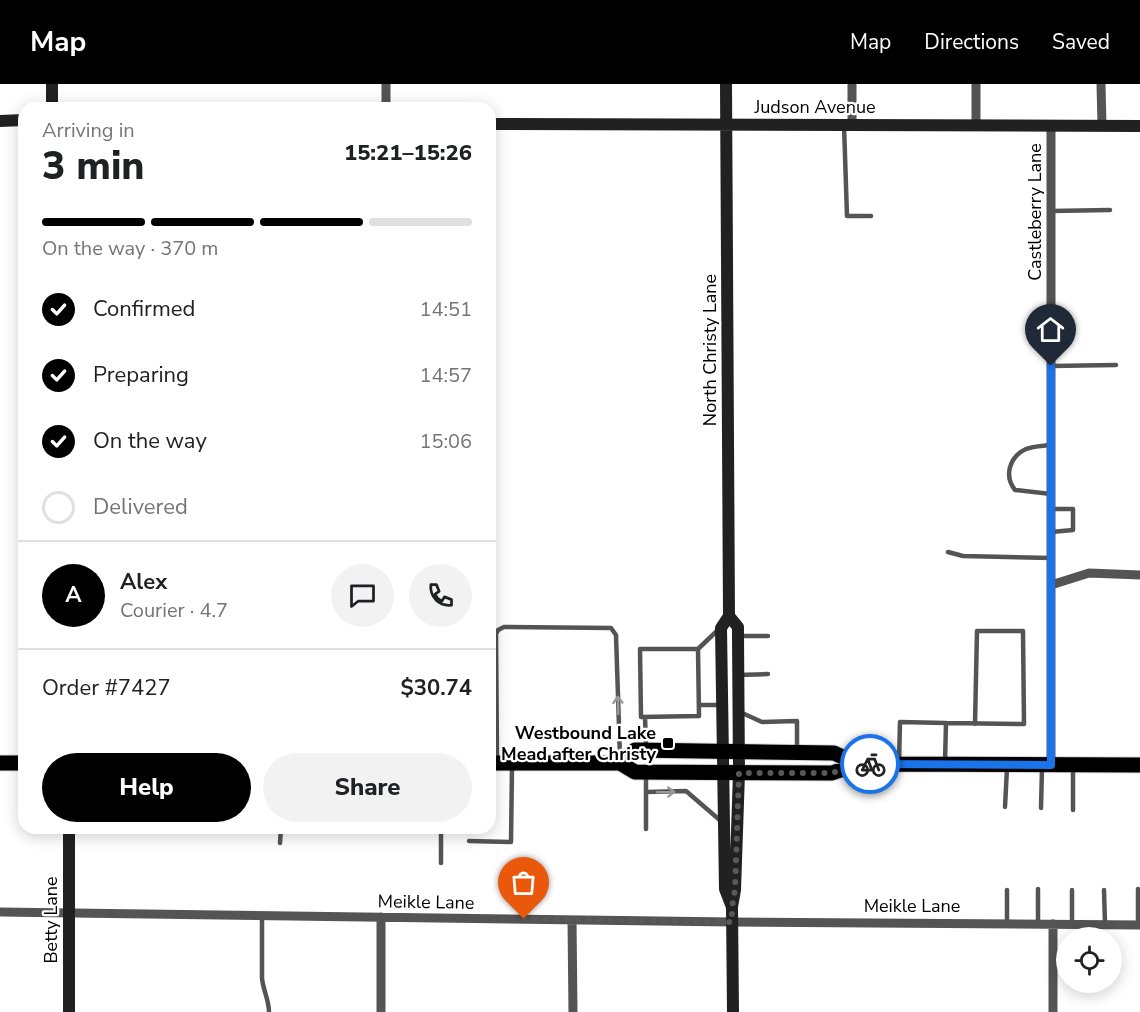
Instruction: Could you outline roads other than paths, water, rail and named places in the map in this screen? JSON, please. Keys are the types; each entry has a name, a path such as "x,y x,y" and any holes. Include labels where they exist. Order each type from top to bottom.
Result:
{"main road":[{"path":"620,763 635,750 646,750 834,753 858,764"},
{"path":"0,763 18,763"},
{"path":"500,763 620,763 635,772 739,773 832,773 858,764 1140,765"}],"street":[{"path":"52,84 52,102"},
{"path":"386,84 386,102"},
{"name":"North Christy Lane","path":"726,84 729,616 738,627 739,712 735,890 732,907 733,1012"},
{"path":"848,125 852,84"},
{"path":"976,84 976,126"},
{"path":"1101,84 1102,126"},
{"path":"0,121 18,120"},
{"name":"Judson Avenue","path":"496,124 1140,126"},
{"name":"Castleberry Lane","path":"1046,765 1051,585 1051,126"},
{"path":"1051,585 1089,573 1140,575"},
{"path":"721,627 729,616"},
{"name":"North Christy Lane","path":"721,627 725,890 732,907"},
{"name":"Betty Lane","path":"69,834 69,1012"},
{"name":"Meikle Lane","path":"0,912 1139,925"},
{"path":"381,918 381,1012"},
{"path":"572,920 573,1012"},
{"path":"1053,924 1053,1012"}],"lane":[{"path":"848,125 847,216 871,216"},
{"path":"1051,211 1110,210"},
{"path":"1051,366 1116,365"},
{"path":"1051,445 1030,447 1020,452 1010,465 1008,475 1015,490 1051,494"},
{"path":"1051,509 1073,509 1073,530 1051,532"},
{"path":"948,552 963,556 1051,558"},
{"path":"469,841 511,842 500,763 496,634 498,630 504,627 611,628 614,631 616,635 620,763"},
{"path":"698,649 699,716 640,717 640,649 698,649 721,627"},
{"path":"899,764 900,722 975,724 1024,724 1023,631 977,631 975,724"},
{"path":"738,636 768,636"},
{"path":"738,675 768,674"},
{"path":"699,705 722,705"},
{"path":"739,712 762,722 796,721 797,753"},
{"path":"645,717 646,750"},
{"path":"945,765 946,723"},
{"path":"1005,807 1007,765"},
{"path":"1041,808 1046,765"},
{"path":"1073,765 1073,810"},
{"path":"646,772 646,829"},
{"path":"685,772 686,791"},
{"path":"646,792 686,791 724,824"},
{"path":"280,843 281,834"},
{"path":"441,834 441,863"},
{"path":"1038,889 1038,924"},
{"path":"1138,889 1139,925"},
{"path":"1007,890 1007,923"},
{"path":"1072,890 1072,924"},
{"path":"1104,890 1105,924"},
{"path":"262,916 262,978 263,988 269,1002 269,1012"}],"place":[{"name":"Westbound Lake Mead after Christy","path":"668,743"}]}
